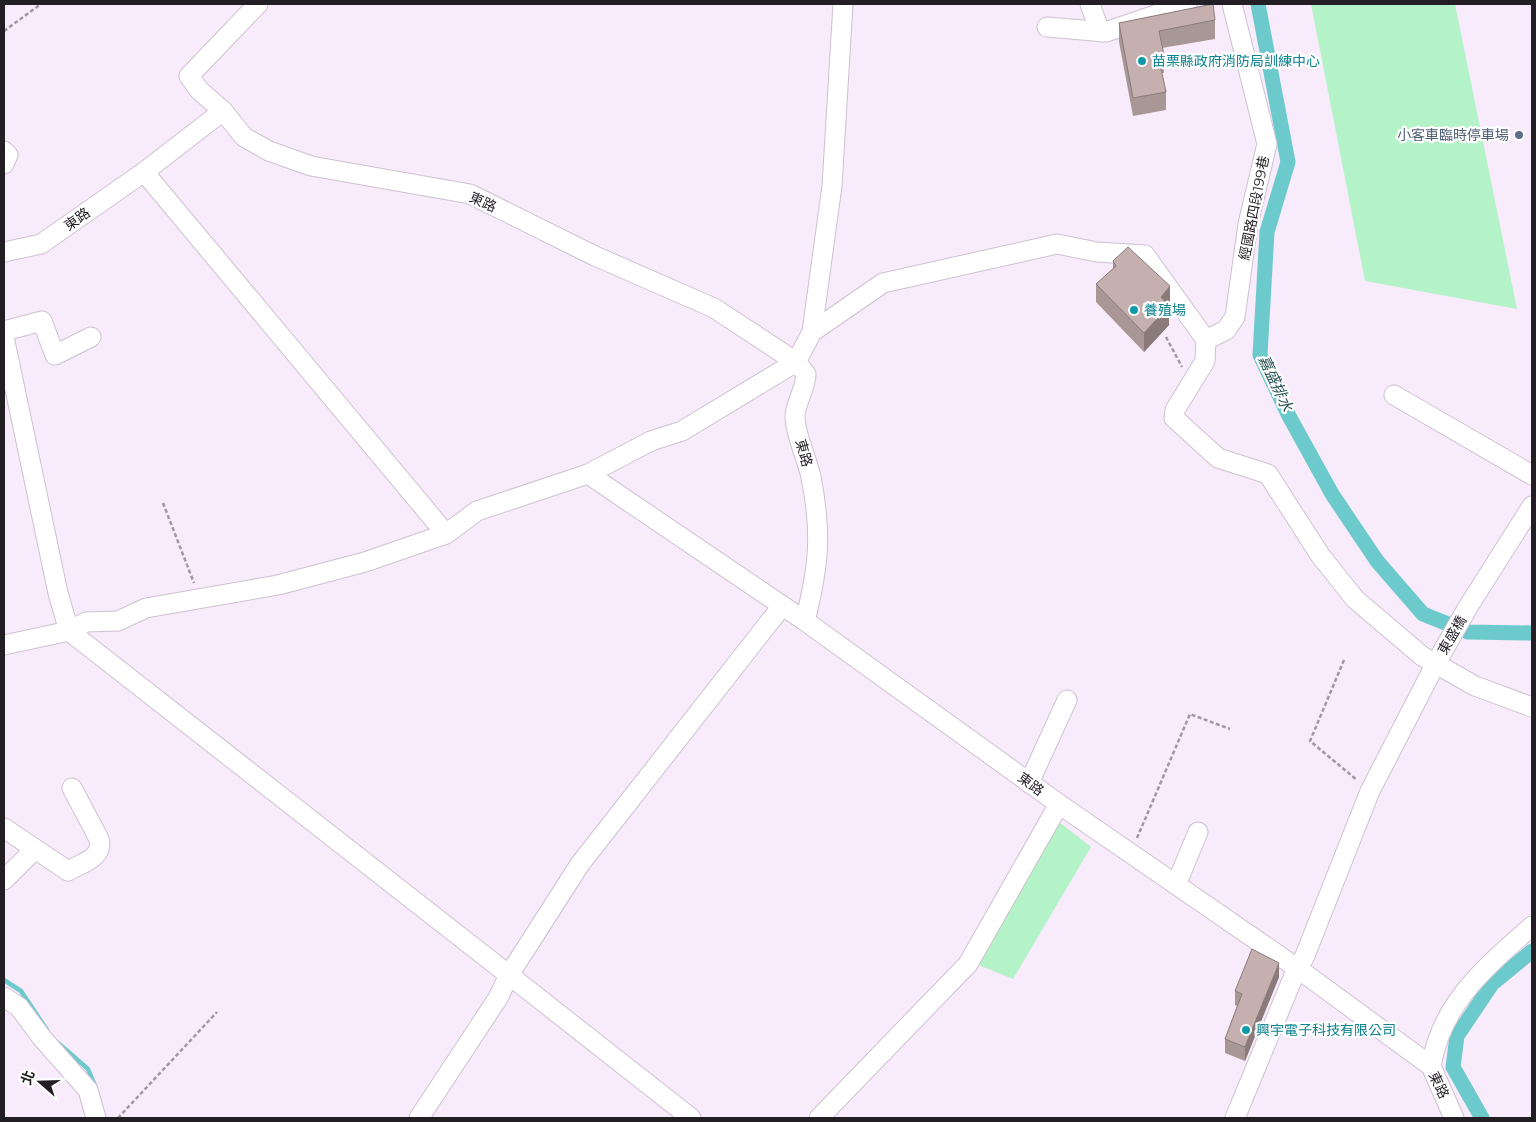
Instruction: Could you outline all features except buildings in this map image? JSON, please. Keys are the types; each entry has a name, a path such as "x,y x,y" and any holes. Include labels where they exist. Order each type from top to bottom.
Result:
{"lane":[{"path":"223,111 199,90 189,76 258,4"},
{"path":"4,645 69,631 86,622 118,621 146,608 278,585 356,564 446,534 477,512 588,474 651,441 682,431 796,362 812,332 832,186 844,4"},
{"path":"1090,4 1100,32"},
{"path":"1046,27 1106,32 1187,4"},
{"name":"經國路四段199巷","path":"1206,340 1226,330 1235,317 1248,224 1267,144 1232,4"},
{"name":"東路","path":"4,252 41,244 144,172 223,111 244,137 269,151 311,166 470,194 595,256 714,308 796,362 806,374 795,417 811,476 819,525 816,577 805,621 1029,783 1297,968 1431,1066 1454,1118"},
{"path":"4,151 8,155 4,164"},
{"path":"144,172 446,534"},
{"path":"812,332 883,283 1057,244 1097,252 1145,255 1206,340 1205,361 1175,410 1174,418 1218,458 1268,474 1320,555 1355,599 1422,656 1475,686 1532,707"},
{"path":"4,330 42,321 55,355 91,337"},
{"path":"4,337 58,593 69,631 691,1118"},
{"path":"1394,395 1532,475"},
{"path":"588,474 805,621"},
{"name":"東盛橋","path":"1235,1118 1297,968 1304,958 1370,791 1436,663 1468,607 1532,506"},
{"path":"419,1118 498,998 508,976 580,864 782,606"},
{"path":"1029,783 1067,700"},
{"path":"4,828 34,850 68,871 97,855 101,847 99,839 72,788"},
{"path":"819,1118 968,964 1059,804"},
{"path":"1176,885 1198,832"},
{"path":"4,880 34,850"},
{"path":"1431,1066 1435,1044 1445,1020 1470,983 1530,930"},
{"path":"4,997 19,1007 42,1038 88,1090 96,1118"}],"path":[{"path":"4,31 41,4"},
{"path":"1166,337 1191,381"},
{"path":"163,503 200,599"},
{"path":"1344,660 1310,741 1370,791"},
{"path":"1130,853 1190,714 1230,728"},
{"path":"118,1118 217,1012"}],"green space":[{"path":"1311,4 1455,4 1517,309 1365,281"},
{"path":"1054,818 1091,847 1013,979 971,962"}],"waterway":[{"name":"嘉盛排水","path":"1258,4 1288,162 1267,232 1260,355 1289,416 1332,494 1377,561 1423,614 1468,632 1532,633"},
{"name":"嘉盛排水","path":"1482,1118 1453,1067 1457,1036 1492,984 1532,951"},
{"path":"4,980 21,991 47,1030"},
{"path":"58,1043 88,1069 96,1088"}],"place":[{"name":"苗栗縣政府消防局訓練中心","path":"1142,61"},
{"name":"小客車臨時停車場","path":"1519,135"},
{"name":"養殖場","path":"1134,310"},
{"name":"興宇電子科技有限公司","path":"1246,1030"}]}
